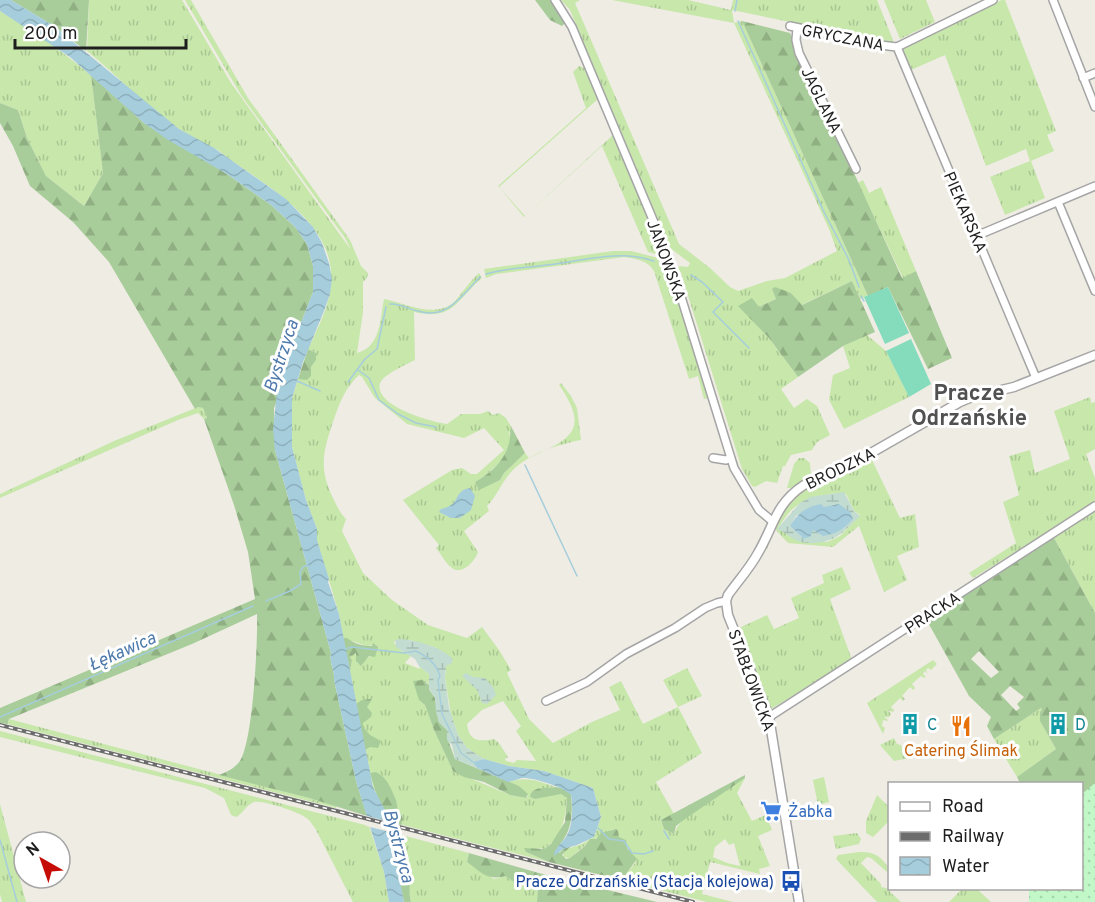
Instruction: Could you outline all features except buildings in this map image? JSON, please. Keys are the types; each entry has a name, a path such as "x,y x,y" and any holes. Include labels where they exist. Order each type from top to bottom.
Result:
{"street":[{"name":"JANOWSKA","path":"555,0 572,27 669,258 731,458 759,510 772,521"},
{"name":"GRYCZANA","path":"793,27 897,47 993,0"},
{"path":"1053,0 1095,107"},
{"name":"JAGLANA","path":"793,27 799,53 856,170"},
{"name":"PIEKARSKA","path":"897,47 1036,378"},
{"path":"1083,78 1095,73"},
{"path":"976,236 1095,186"},
{"path":"1058,202 1095,291"},
{"name":"BRODZKA","path":"726,601 758,554 772,521 787,499 804,485 871,453 960,402 1007,389 1095,355"},
{"path":"713,458 726,460 731,458"},
{"name":"PRACKA","path":"769,717 1095,506"},
{"path":"546,701 587,682 626,654 675,628 705,608 726,601"},
{"name":"STABŁOWICKA","path":"726,601 728,615 769,717 799,902"}],"green space":[{"path":"11,0 89,0 86,51 54,26"},
{"path":"89,0 182,0 231,83 351,250 345,238 241,95 185,0 191,0 248,98 350,240 361,266 368,273 363,282 363,312 357,353 365,350 375,339 384,299 420,309 447,307 479,273 482,278 453,307 438,314 414,312 415,360 382,380 380,391 385,399 394,406 440,423 447,424 461,414 480,414 488,411 493,415 499,413 506,418 512,428 509,433 509,447 494,468 475,482 486,486 500,480 504,473 525,453 529,458 508,475 487,506 489,511 464,531 478,552 468,566 456,570 436,548 439,545 403,500 452,470 462,468 471,474 477,474 504,450 484,428 464,438 407,424 375,398 359,375 341,401 324,457 328,485 341,514 346,519 342,531 363,573 392,600 428,625 467,638 482,627 511,670 507,673 529,719 553,743 620,710 609,687 621,681 643,724 678,707 702,753 656,782 674,814 661,820 664,829 674,834 685,818 695,810 745,778 737,793 752,821 766,815 772,830 758,836 770,866 759,869 760,874 710,862 702,894 733,902 707,902 625,881 626,874 636,862 625,844 626,840 619,837 613,829 589,842 570,858 563,857 571,847 594,837 601,817 593,788 544,771 509,766 484,759 467,748 458,735 451,715 446,671 437,648 409,640 395,640 394,643 411,656 405,663 420,669 419,666 429,674 429,685 426,681 419,700 425,705 453,771 510,795 526,798 528,796 519,786 508,782 527,779 556,787 540,789 530,797 535,799 561,793 567,798 564,820 559,833 544,849 539,848 526,852 549,862 391,822 373,787 350,671 352,654 357,654 358,664 372,655 373,645 367,646 343,638 339,614 317,540 317,529 306,500 292,447 292,398 298,379 311,376 311,367 316,360 316,353 308,349 329,298 331,280 329,261 323,243 300,212 269,186 219,151 180,130 144,102 87,51","holes":["503,701 521,726 516,731 536,761 517,760 514,763 506,761 508,757 499,743 494,739 475,739 470,734 467,724 482,710","725,839 729,845 734,843 740,866 713,857 715,847"]},
{"path":"535,0 552,0 565,23 562,26 550,20"},
{"path":"561,0 580,0 575,3 679,244 730,287 738,291 767,281 785,278 837,251 734,23 742,21 868,296 860,299 852,281 801,305 791,293 772,289 776,299 759,307 739,305 769,338 798,377 781,389 794,408 807,399 817,406 830,435 817,442 812,450 791,455 783,466 777,483 766,481 755,487 752,486 742,469 678,269 679,266 688,267 690,263 670,248 570,10"},
{"path":"612,0 688,0 731,10 733,0 877,0 893,43 732,10 734,23"},
{"path":"884,0 926,0 935,22 900,39"},
{"path":"1005,0 1056,131 1047,135 1054,151 1031,161 1045,198 1005,215 990,177 1030,161 1026,149 986,166 945,55 911,70 902,50 934,30"},
{"path":"0,11 49,42 91,75 103,173 84,206 46,176 27,138 18,110 0,103"},
{"path":"742,21 790,33 902,278 916,271 952,358 928,369 888,287 868,296"},
{"path":"579,66 584,68 598,99 499,187 525,216 613,135 663,256 648,252 602,146 524,217 498,186 586,108 573,72"},
{"path":"91,75 144,123 227,174 271,205 295,227 307,244 313,266 313,292 278,382 278,399 274,408 275,450 331,653 334,680 356,781 367,816 309,798 219,775 237,765 245,748 254,689 257,614 192,644 9,719 7,724 0,723 0,708 255,599 248,552 204,419 207,418 203,408 195,409 109,262 73,222 30,186 13,146 0,123 0,103 18,110 27,138 46,176 84,206 103,173"},
{"path":"863,180 869,193 881,187 916,271 903,278 858,183"},
{"path":"613,251 631,251 666,260 709,398 704,399 698,376 689,379 654,271 645,262 624,257 496,274 486,278 484,269"},
{"path":"677,273 740,470 751,490 739,470 731,449"},
{"path":"852,281 875,332 843,346 798,377 769,338 738,306 752,298 759,307 776,299 772,289 775,287 791,293 802,305"},
{"path":"888,287 909,333 885,344 864,297"},
{"path":"867,335 886,351 909,397 844,429 829,400 833,375 850,368 843,346"},
{"path":"911,339 931,384 909,397 886,351"},
{"path":"308,349 316,353 316,360 311,367 311,376 307,380 298,379"},
{"path":"561,383 577,408 581,440 546,450 565,439 574,423 574,413 559,385"},
{"path":"1090,397 1091,403 1095,402 1095,449 1086,454 1095,478 1095,503 973,578 969,573 1016,543 1003,502 1019,495 1009,456 1030,450 1035,473 1070,459 1054,411"},
{"path":"198,407 203,408 207,418 204,419 198,413 178,420 0,498 0,494 114,441"},
{"path":"512,428 525,453 504,473 500,480 479,490 475,482 501,460 508,446"},
{"path":"799,458 804,458 810,463 811,475 793,488 787,488 794,464"},
{"path":"871,458 900,518 915,514 919,547 897,556 907,580 884,592 859,526 833,547 788,543 775,529 767,549 765,548 782,513 797,495 828,477","holes":["846,494 854,511 860,515 840,536 827,542 793,537 778,528 794,508 806,500 819,496"]},
{"path":"844,492 854,511 860,516 840,534 828,541 800,542 777,529 800,503 810,497","holes":["816,505 824,507 823,536 813,530 802,537 790,526 796,516"]},
{"path":"1095,508 1095,613 1053,536"},
{"path":"1053,536 1095,613 1095,902 1029,902 1029,890 1083,890 1083,782 1020,782 1017,777 1056,749 1040,721 1041,708 994,739 987,726 991,717 969,696 926,619 993,575 994,577 1003,571 1002,569","holes":["979,651 999,672 991,678 971,659","1010,686 1024,697 1017,704 1020,708 1016,711 1001,695"]},
{"path":"842,567 851,589 830,599 852,660 771,709 739,628 767,615 774,629 799,618 791,598 824,583 822,575"},
{"path":"343,638 365,646 372,646 373,643 378,647 375,657 369,656 361,666 356,661 356,653 350,657 352,660 350,671"},
{"path":"395,640 427,644 452,658 452,663 446,666 445,678 449,708 458,735 467,748 484,759 474,762 477,768 455,759 452,745 447,740 447,730 439,722 435,698 429,688 429,674 419,666 415,659 396,647"},
{"path":"933,660 937,664 931,670 928,668 926,670 928,674 925,671 923,674 926,677 921,676 912,684 915,688 913,690 910,687 902,696 905,699 903,701 900,698 891,707 893,712 888,710 891,714 889,717 884,717 888,720 883,720 882,726 885,728 883,734 867,703"},
{"path":"687,668 702,696 678,707 663,680"},
{"path":"466,673 473,677 485,678 493,687 496,695 487,704 482,703 477,690 462,676"},
{"path":"423,680 429,685 435,698 439,722 447,730 447,737 455,759 519,786 528,794 526,798 510,795 484,782 464,777 453,771 425,705 419,700 413,681"},
{"path":"370,699 367,707 372,713 371,717 363,723 363,727 370,735 381,741 378,748 370,747 365,750 356,704"},
{"path":"1041,708 1043,710 1040,721 1056,749 1017,777 994,739"},
{"path":"9,719 309,798 336,806 336,808 7,724"},
{"path":"0,731 369,826 384,872 389,902 353,902 315,828 309,820 299,814 274,805 254,802 236,817 231,815 224,798 205,788 0,737"},
{"path":"894,738 909,758 894,761 880,745"},
{"path":"376,772 391,788 403,819 401,825 391,822 379,802 370,773"},
{"path":"745,775 745,778 676,826 674,834 664,829 661,820"},
{"path":"824,777 829,802 818,805 813,780"},
{"path":"1095,783 1095,902 1029,902 1029,890 1083,890 1083,793"},
{"path":"556,787 566,789 572,801 569,827 560,844 559,853 571,846 562,855 566,859 570,858 590,839 596,839 601,833 616,829 619,837 626,840 627,848 637,859 626,874 625,881 549,862 526,852 524,848 544,849 551,844 565,822 567,798 561,794 535,799 530,797 531,793 537,789"},
{"path":"877,795 888,806 888,822 873,837 866,833 866,821"},
{"path":"0,804 12,849 12,890 23,890 26,902 2,902 0,894"},
{"path":"391,832 469,853 467,862 494,879 505,876 514,882 538,887 537,902 411,902 403,855 401,850 392,845"},
{"path":"857,833 861,839 859,844 836,849 833,836"},
{"path":"392,845 401,849 405,868 409,869 411,902 404,902"},
{"path":"869,852 883,860 888,868 887,872 871,858 867,857 861,863 881,884 881,887 886,888 901,902 877,902 836,859 838,855"},
{"path":"469,853 546,875 657,902 537,902 538,887 514,882 505,876 485,875 467,862"},
{"path":"961,890 978,890 991,902 949,902"}],"water":[{"path":"0,0 11,0 54,26 179,129 214,148 286,199 313,227 322,243 332,279 330,294 303,362 292,398 292,447 306,500 317,529 317,540 328,582 339,614 373,787 391,822 392,841 404,902 389,902 384,872 356,781 334,680 331,653 275,450 273,430 278,382 313,292 313,266 307,244 295,227 271,205 227,174 168,140 144,123 70,57 0,11"},
{"path":"470,488 475,496 471,510 460,518 451,518 439,512 452,504 461,492"},
{"path":"821,504 824,507 839,504 850,512 853,519 836,532 823,536 813,530 810,537 802,539 790,526 803,511"},
{"path":"484,759 509,766 544,771 593,788 601,817 594,837 563,849 554,856 569,831 572,810 571,795 548,783 533,779 522,778 508,782 477,768 473,762"}],"pier":[{"path":"363,815 394,823 394,833 366,826"}],"waterway":[{"path":"735,11 737,0"},
{"path":"738,21 824,212 849,260 859,287"},
{"path":"486,274 600,257 627,256 654,261"},
{"path":"691,275 723,302 713,312 749,348"},
{"path":"390,304 428,313 438,312 453,305 480,277"},
{"path":"861,296 864,301"},
{"path":"348,382 365,359 377,349 386,307"},
{"path":"358,370 369,378 379,400 398,414 416,423 436,427"},
{"path":"297,381 320,391"},
{"path":"525,465 577,576"},
{"name":"Łękawica","path":"266,601 301,584 300,572 308,565"},
{"name":"Łękawica","path":"0,717 253,606"},
{"path":"345,649 352,647 404,653 416,651 431,661 440,676 438,680 442,714 461,753 473,762"},
{"path":"598,828 609,839 624,841 632,853 644,854 653,851"},
{"path":"664,831 669,839"},
{"path":"0,840 17,902"}],"railway":[{"path":"0,725 693,902"}],"place":[{"name":"C","path":"910,724"},
{"name":"D","path":"1058,724"},
{"name":"Catering Ślimak","path":"961,726"},
{"name":"Żabka","path":"771,811"},
{"name":"Pracze Odrzańskie (Stacja kolejowa)","path":"791,881"}],"district":[{"name":"Pracze Odrzańskie","path":"969,404"}],"water label":[{"name":"Bystrzyca","path":"281,356"},
{"name":"Bystrzyca","path":"399,846"}]}
